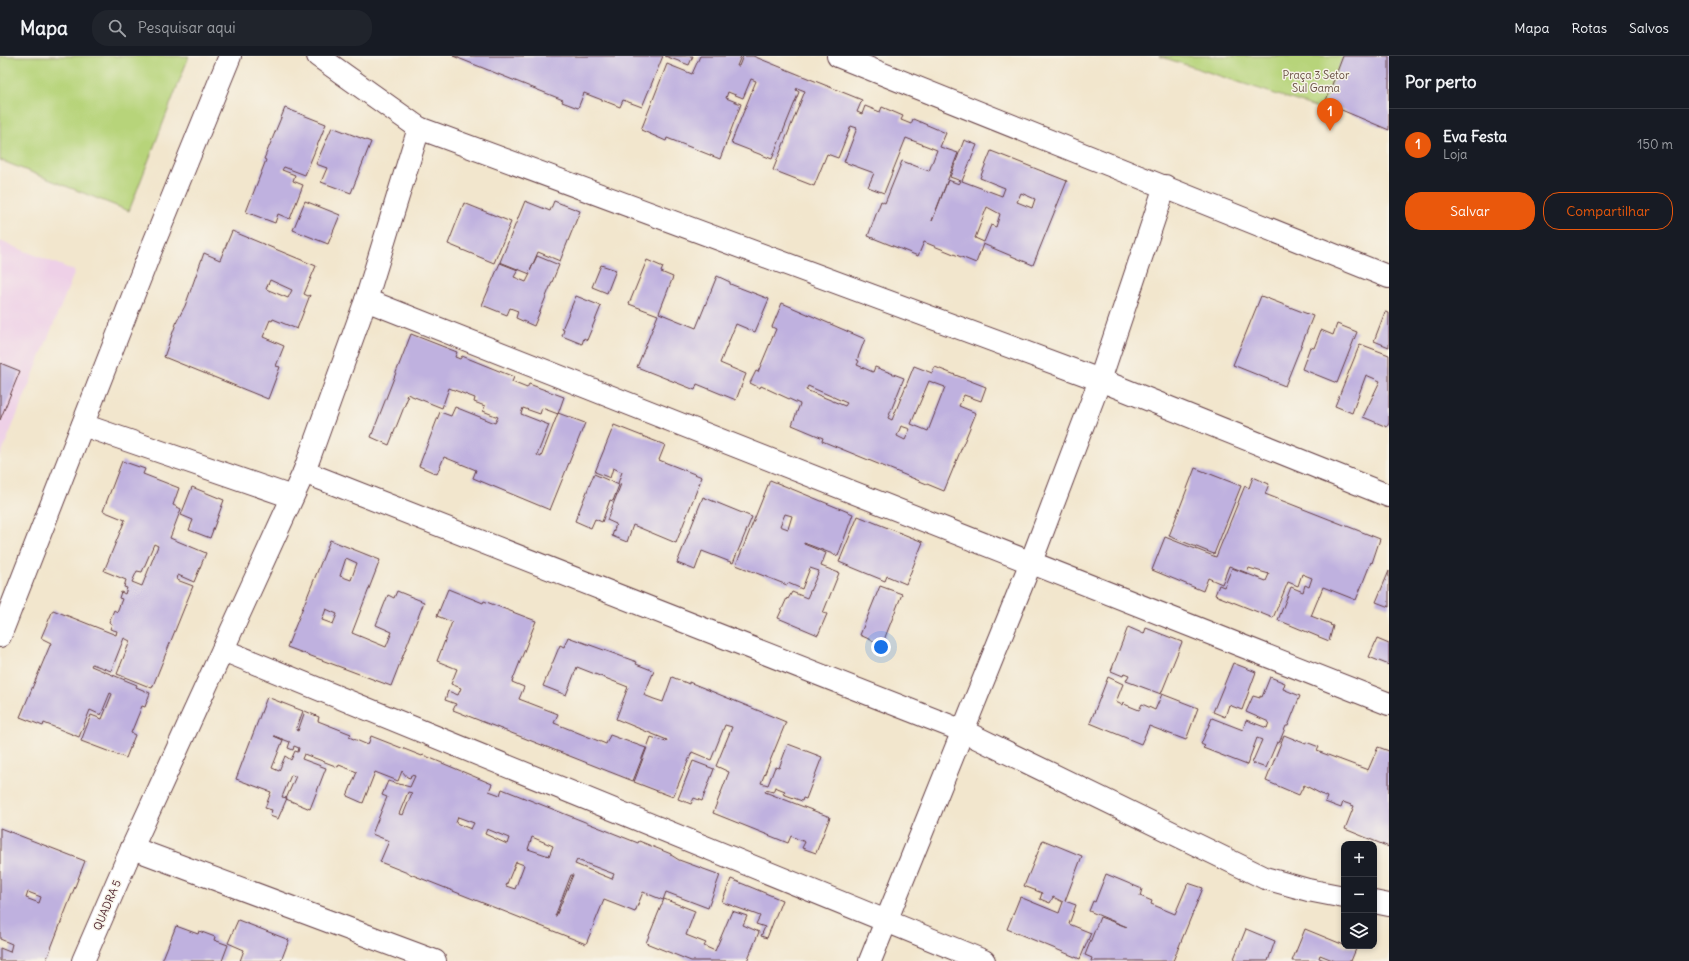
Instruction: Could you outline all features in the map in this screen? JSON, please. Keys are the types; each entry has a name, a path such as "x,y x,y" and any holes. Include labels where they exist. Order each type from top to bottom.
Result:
{"street":[{"path":"0,636 230,56"},
{"path":"318,56 419,128 1100,380 1389,496"},
{"path":"838,56 871,62 1165,186 1389,277"},
{"name":"QUADRA 5","path":"83,961 132,848 304,472 366,300 419,128"},
{"path":"870,961 1031,562 1100,380 1165,186"},
{"path":"366,300 1389,704"},
{"path":"83,424 292,498"},
{"path":"304,472 963,730 1265,878 1308,890 1341,896"},
{"path":"223,650 984,961"},
{"path":"132,848 435,961"},
{"path":"1377,903 1389,905"}],"shaded area":[{"path":"0,241 75,271 0,457"}],"green space":[{"path":"0,56 189,56 129,211 0,160"},
{"name":"Praça 3 Setor Sul Gama","path":"1159,56 1353,56 1330,112"}],"building":[{"path":"453,56 663,56 642,107 623,100 620,107 584,93 578,108 562,102 563,100"},
{"path":"665,56 693,56 689,65"},
{"path":"700,56 741,56 737,66 739,66 743,56 753,56 862,100 857,112 862,114 865,106 880,112 882,107 903,116 901,120 911,124 913,119 946,133 940,147 958,153 932,221 948,180 959,184 961,181 950,177 964,140 977,145 962,181 1002,196 1005,188 980,178 991,151 1067,181 1033,265 983,244 976,263 924,242 918,256 868,236 881,201 885,203 902,161 929,171 937,150 906,138 884,193 868,187 874,173 844,162 857,128 851,126 838,158 827,154 814,186 773,170 805,91 797,88 796,90 799,92 772,159 731,143 756,81 751,79 743,98 728,92 726,98 741,104 720,159 667,138 666,141 641,130 667,64 692,74","holes":["1021,193 1035,199 1032,208 1017,202","987,207 1000,214 996,227 991,225 984,242 975,238"]},
{"path":"1343,56 1389,56 1389,130 1325,103"},
{"path":"285,108 326,124 305,175 284,167 282,170 295,175 293,181 303,185 290,219 278,214 275,223 246,212 266,160 264,159"},
{"path":"332,127 371,142 351,193 321,182 327,168 316,164"},
{"path":"305,201 340,215 328,244 293,230"},
{"path":"525,201 550,211 554,201 580,211 560,261 538,252 530,271 537,256 559,265 534,326 516,318 518,311 510,308 507,315 482,305 500,263 518,270 514,277 526,282 530,274 500,262"},
{"path":"464,203 511,222 494,263 448,244"},
{"path":"232,231 316,266 304,294 308,296 310,295 297,329 273,319 272,321 270,320 263,337 284,346 276,366 280,367 268,399 164,357 177,321 185,306 204,253 220,260","holes":["270,280 292,290 288,298 266,289"]},
{"path":"647,260 663,267 661,272 673,277 659,313 696,328 717,276 730,282 730,284 769,299 755,332 736,324 720,363 746,374 736,400 697,384 695,390 637,367 658,315 629,304"},
{"path":"601,265 616,270 607,293 592,287"},
{"path":"576,296 601,306 587,340 584,338 582,344 562,336 564,330 562,329"},
{"path":"1261,296 1313,316 1285,386 1233,365"},
{"path":"782,303 865,339 857,360 859,361 857,365 873,372 875,367 904,378 888,418 892,420 914,366 932,373 935,367 986,387 981,401 964,395 959,406 976,413 944,491 822,441 823,438 792,425 800,404 761,386 760,388 750,383 756,371 758,372 776,329 772,327","holes":["929,381 945,387 928,431 911,424","808,386 847,403 845,406 806,390","901,426 910,429 905,440 897,436"]},
{"path":"1385,312 1389,313 1389,347 1374,341"},
{"path":"1337,324 1357,332 1337,383 1302,369 1310,347 1314,348 1321,330 1333,335"},
{"path":"411,334 457,352 455,357 460,359 462,356 514,377 512,382 527,388 529,384 564,397 558,413 585,423 550,510 473,478 476,470 444,457 437,474 419,466 440,412 451,416 455,407 495,423 498,417 483,411 485,406 474,402 475,398 449,388 442,408 407,394 406,397 408,397 389,445 371,437","holes":["523,408 540,414 542,408 558,414 541,457 537,455 549,425 521,414"]},
{"path":"1360,344 1389,355 1389,423 1387,427 1363,417 1380,381 1366,375 1352,413 1335,406"},
{"path":"0,363 20,371 0,420"},
{"path":"614,425 665,445 659,460 702,477 676,543 633,525 627,542 612,536 616,524 607,520 621,484 618,483 622,472 613,468 610,478 595,472"},
{"path":"122,461 145,469 143,474 179,488 173,505 181,509 170,538 206,553 194,582 178,575 177,580 193,586 152,688 117,674 130,641 124,638 111,671 92,664 91,666 137,685 136,687 150,693 145,707 142,706 131,733 135,735 126,758 81,741 91,715 102,719 112,694 110,693 101,715 90,710 79,737 44,723 43,726 20,717 51,643 41,638 53,610 116,635 117,631 110,629 112,624 109,622 114,610 117,612 122,599 119,598 121,592 125,594 127,588 124,587 126,580 104,571 125,520 103,511","holes":["154,544 158,546 142,586 132,582 137,571 142,572"]},
{"path":"1195,468 1241,486 1214,554 1169,536"},
{"path":"594,474 619,485 613,501 610,500 602,522 595,519 591,528 575,521"},
{"path":"1253,477 1269,484 1265,494 1380,539 1372,563 1371,562 1356,600 1323,587 1311,616 1333,626 1329,641 1278,620 1291,587 1303,592 1305,585 1309,587 1312,578 1302,574 1298,586 1288,582 1273,618 1215,595 1219,585 1224,587 1232,568 1266,581 1269,574 1249,568 1247,573 1229,566 1222,584 1208,578 1203,591 1152,570 1165,537 1216,557 1244,488 1245,486 1249,488"},
{"path":"770,480 853,514 838,556 804,543 826,553 821,566 839,573 823,613 827,614 818,635 778,618 787,598 788,599 792,592 807,598 819,571 810,568 802,589 788,583 787,585 736,565","holes":["785,514 792,516 788,529 780,526"]},
{"path":"192,487 224,500 210,538 189,530 193,520 181,515"},
{"path":"703,497 752,517 733,563 702,551 695,570 677,563"},
{"path":"858,516 923,542 906,584 887,576 885,581 839,562"},
{"path":"330,540 380,560 352,633 386,647 392,632 376,625 388,595 394,598 397,591 424,602 391,686 287,647","holes":["346,558 357,563 351,580 340,576","326,609 337,614 333,624 322,620"]},
{"path":"1389,571 1389,607 1376,602"},
{"path":"880,586 902,594 882,645 860,635"},
{"path":"448,589 536,621 512,682 524,687 519,699 558,714 554,723 606,744 610,735 646,748 633,781 453,710 456,704 445,700 448,691 458,695 461,688 451,684 457,669 437,661 452,622 437,616"},
{"path":"1128,627 1144,634 1146,628 1182,642 1161,694 1126,681 1129,675 1124,673 1123,676 1111,671"},
{"path":"568,637 637,662 636,664 654,671 644,695 654,699 663,702 672,677 689,684 689,682 786,722 761,783 768,785 775,767 779,768 788,744 822,757 806,799 803,798 802,801 783,794 785,791 775,787 773,792 766,790 765,792 830,817 816,853 802,848 805,842 791,836 788,843 713,813 729,772 716,766 732,727 725,725 711,760 692,752 673,797 634,782 651,737 666,742 667,740 616,719 628,687 577,667 566,695 543,686 560,645 564,647"},
{"path":"1377,639 1389,644 1389,665 1369,657"},
{"path":"1233,663 1256,672 1242,710 1229,705 1225,717 1213,712"},
{"path":"1108,677 1123,684 1116,702 1122,705 1123,702 1125,703 1124,704 1139,710 1142,704 1155,710 1162,694 1198,708 1186,740 1149,726 1141,744 1090,723"},
{"path":"1270,677 1285,683 1283,689 1300,696 1288,726 1286,726 1279,743 1277,742 1266,768 1252,763 1262,740 1257,738 1247,765 1203,748 1205,746 1201,744 1212,718 1243,730 1246,720 1267,728 1269,722 1246,712 1253,696 1260,698 1260,696 1262,697"},
{"path":"267,697 303,711 296,730 298,731 305,711 319,717 318,721 351,734 349,737 368,745 371,736 422,756 423,755 492,784 489,791 500,795 502,789 638,843 639,841 671,854 679,860 720,875 708,908 666,892 663,900 643,892 635,912 604,900 586,944 380,862 389,841 372,834 387,797 382,795 388,781 410,787 415,776 411,775 410,778 407,777 402,771 398,781 375,772 363,803 347,796 357,772 339,765 338,767 304,754 302,759 326,768 310,809 286,799 278,819 270,816 272,810 265,808 271,792 236,779","holes":["274,736 290,742 288,748 293,750 294,746 299,748 298,752 295,751 291,760 285,756 279,771 272,768 283,740","291,775 296,776 286,798 282,797","408,792 412,793 403,815 399,814","458,817 474,823 471,829 456,823","487,829 509,838 507,844 485,834","532,837 553,846 549,856 528,849","577,860 614,874 612,879 575,864","516,862 524,865 515,889 506,886","571,875 573,875 556,916"]},
{"path":"1284,735 1306,744 1306,742 1319,747 1317,751 1368,770 1378,747 1389,751 1389,847 1345,829 1354,806 1343,802 1341,808 1325,802 1327,797 1304,785 1299,795 1266,781"},
{"path":"693,761 714,769 702,801 694,798 691,804 678,799"},
{"path":"0,828 85,861 46,961 0,961 0,948 10,952 12,944 0,939","holes":["28,892 41,897 39,903 26,898"]},
{"path":"1043,840 1082,856 1065,901 1076,905 1069,924 1091,933 1080,959 1007,929 1020,897 1059,913 1063,902 1053,897 1050,903 1040,899 1042,893 1024,886"},
{"path":"1106,874 1142,889 1140,896 1152,901 1151,904 1175,914 1188,883 1203,888 1173,961 1091,961 1092,958 1085,955 1100,917 1127,927 1089,911 1093,901 1095,902"},
{"path":"731,879 782,900 767,938 761,936 765,927 756,924 760,916 722,902"},
{"path":"664,899 695,911 686,935 706,943 704,946 715,951 732,911 747,916 743,925 759,932 747,961 691,961 646,943"},
{"path":"238,920 289,940 281,961 240,961 244,950 228,943"},
{"path":"176,926 198,934 199,931 215,937 214,940 228,945 222,961 162,961"},
{"path":"1246,929 1275,941 1268,961 1233,961"},
{"path":"1305,929 1341,944 1341,949 1356,949 1351,961 1335,961 1320,955 1319,958 1327,961 1292,961"}],"place":[{"name":"Eva Festa","path":"1330,131"}]}
